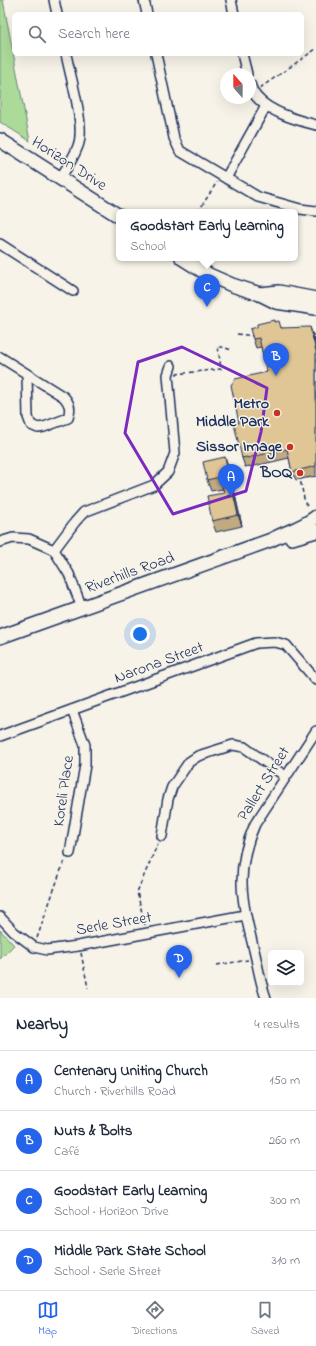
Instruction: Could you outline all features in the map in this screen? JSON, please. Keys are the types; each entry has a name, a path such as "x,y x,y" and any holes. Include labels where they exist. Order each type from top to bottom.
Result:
{"street":[{"path":"54,0 57,12"},
{"path":"144,0 147,12"},
{"path":"231,0 234,12"},
{"path":"60,178 79,145 80,137 80,121 66,56"},
{"path":"156,56 174,138 180,151 258,197 300,209 316,211"},
{"path":"242,56 246,68"},
{"path":"256,95 266,106 294,119 316,125"},
{"path":"223,176 266,106"},
{"name":"Horizon Drive","path":"0,140 116,214"},
{"path":"0,244 73,291"},
{"path":"187,261 232,285 260,294 276,302 316,308"},
{"path":"260,294 279,292 316,299"},
{"path":"0,357 64,397 69,403 71,411 68,418 38,428 31,424 28,418 27,375"},
{"path":"54,550 84,512 154,485 168,472 175,453 168,375 172,366"},
{"name":"Riverhills Road","path":"0,637 271,540 283,533 302,527 316,518"},
{"name":"Riverhills Road","path":"271,540 286,539 316,531"},
{"path":"0,542 13,538 29,539 54,550 69,574 82,608"},
{"name":"Narona Street","path":"0,736 256,643 274,642 286,645 316,680"},
{"name":"Koreli Place","path":"70,853 86,754 85,745 72,710"},
{"name":"Pallert Street","path":"266,998 245,915 242,894 244,854 248,838 255,824 285,776 316,731"},
{"path":"162,836 168,799 172,787 188,762 198,756 233,745 244,747 285,776"},
{"name":"Serle Street","path":"34,948 47,950 78,946 245,915"},
{"path":"0,917 14,932 34,948"}],"path":[{"path":"256,92 316,49"},
{"path":"200,209 223,176"},
{"path":"237,334 254,336"},
{"path":"304,334 314,335 316,343"},
{"path":"168,375 221,369 218,346 232,350"},
{"path":"307,506 300,479 316,476"},
{"path":"147,933 137,892 162,836"},
{"path":"34,948 62,867 70,853"},
{"path":"78,946 88,988"},
{"path":"217,965 256,958"}],"highlighted area":[{"path":"182,347 267,388 261,432 246,491 173,514 125,433 138,362"}],"green space":[{"path":"0,0 3,0 12,47 12,56 14,56 30,141 0,122"},
{"path":"0,930 14,945 0,959"}],"building":[{"name":"Metro Middle Park","path":"274,320 274,322 279,321 281,328 310,327 316,351 316,466 292,472 287,449 242,458 234,424 239,423 231,385 235,379 267,372 259,338 253,339 250,329 257,327 257,324"},
{"path":"225,457 238,515 212,521 207,496 224,493 220,477 207,480 203,462"}],"place":[{"name":"Goodstart Early Learning","path":"207,307"},
{"name":"Nuts & Bolts","path":"276,376"},
{"name":"Metro Middle Park","path":"277,413"},
{"name":"Sissor Image","path":"290,447"},
{"name":"BOQ","path":"300,473"},
{"name":"Centenary Uniting Church","path":"231,497"},
{"name":"Middle Park State School","path":"179,978"}]}
